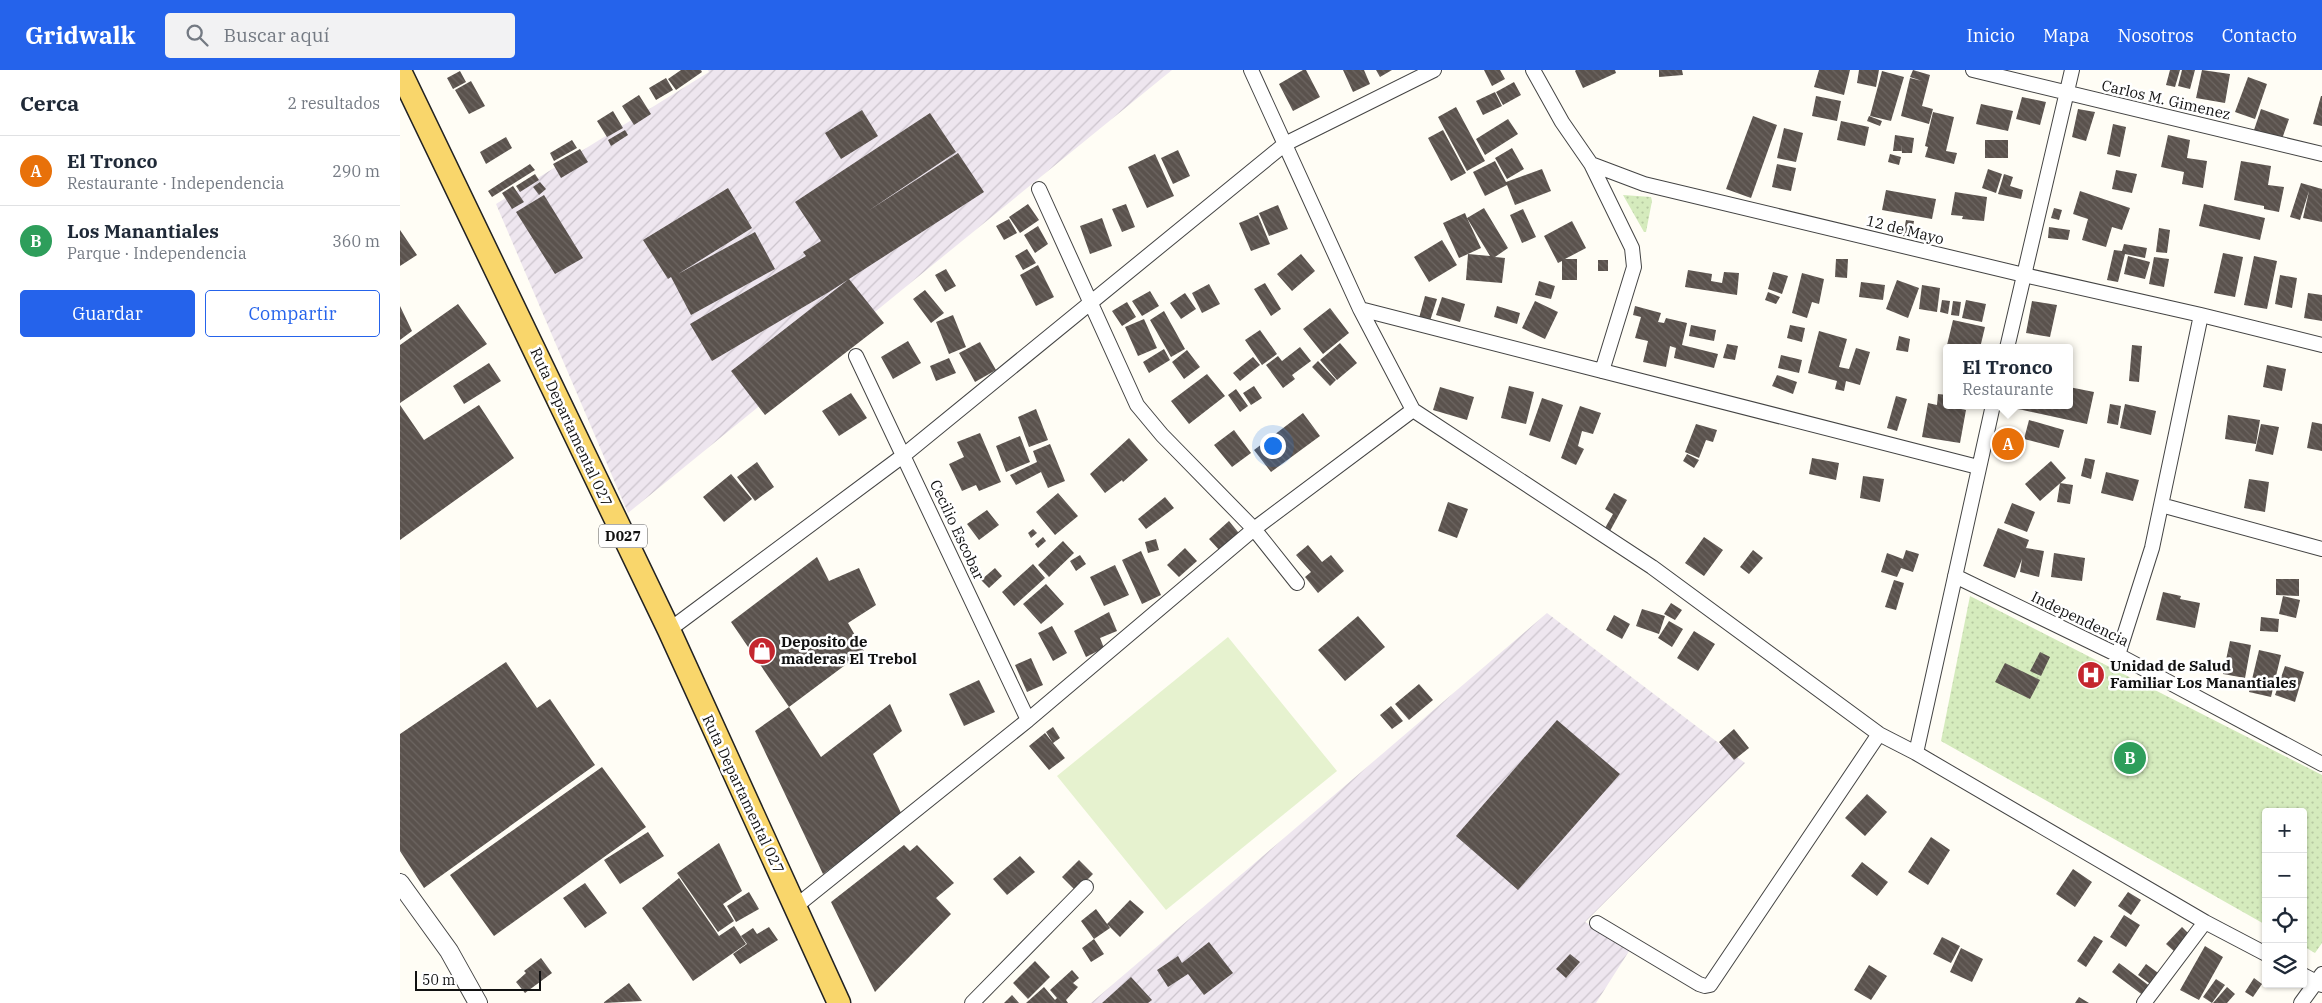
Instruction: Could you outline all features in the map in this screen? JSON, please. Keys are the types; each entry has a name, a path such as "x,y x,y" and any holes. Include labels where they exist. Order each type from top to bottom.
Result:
{"main road":[{"name":"Ruta Departamental 027","path":"400,71 513,304 571,430 669,630 839,1003"}],"street":[{"path":"1252,70 1360,309 1413,410 1652,566 1879,734 1916,753 2205,922 2262,952"},
{"path":"669,630 904,455 1285,144 1434,70"},
{"path":"1533,70 1562,122 1591,164 1632,248 1634,267 1602,371"},
{"name":"Carlos M. Gimenez","path":"1973,70 2066,94 2322,154"},
{"path":"2008,344 2072,70"},
{"name":"12 de Mayo","path":"1591,164 1644,184 2024,275 2201,315 2322,346"},
{"path":"1039,189 1137,405 1162,435 1254,529 1297,583"},
{"path":"1360,309 1978,467"},
{"path":"2118,655 2152,548 2201,315"},
{"name":"Cecilio Escobar","path":"856,356 1028,720"},
{"path":"1916,753 1992,409"},
{"path":"795,908 1028,720 1254,529 1413,410"},
{"path":"2161,505 2322,549"},
{"name":"Independencia","path":"1955,576 2118,655 2322,764"},
{"path":"1597,923 1699,984 1710,985 1879,734"},
{"path":"400,883 449,952 478,1003"},
{"path":"972,1003 1086,887"},
{"path":"2144,1003 2205,922"},
{"path":"2301,1003 2320,980 2307,976"}],"shaded area":[{"path":"708,70 1172,70 628,513 496,204 709,72"},
{"path":"1547,613 1745,763 1585,922 1631,948 1596,1003 1091,1003"}],"green space":[{"path":"1623,195 1651,197 1652,201 1646,232 1644,232"},
{"path":"1970,596 2322,775 2322,943 2315,953 2307,948 2307,808 2262,808 2262,923 1941,741"},
{"path":"1228,637 1337,771 1166,910 1057,776"}],"building":[{"path":"681,70 701,70 702,72 676,90 668,79"},
{"path":"1306,70 1320,97 1293,111 1279,84"},
{"path":"1343,70 1364,70 1370,84 1353,92"},
{"path":"1376,70 1392,70 1380,77"},
{"path":"1484,70 1500,70 1505,79 1492,86"},
{"path":"1576,70 1615,70 1616,73 1583,88"},
{"path":"1659,70 1682,70 1683,75 1659,77"},
{"path":"1819,70 1850,70 1844,95 1814,87"},
{"path":"1859,70 1879,70 1876,87 1857,83"},
{"path":"1913,70 1930,75 1922,106 1933,109 1929,124 1901,116 1910,78 1922,81 1910,77"},
{"path":"2170,70 2180,70 2175,87 2166,85"},
{"path":"2182,70 2195,70 2190,89 2178,86"},
{"path":"2202,70 2230,74 2225,103 2196,98"},
{"path":"460,71 466,82 453,89 447,78"},
{"path":"1882,71 1904,77 1891,121 1870,116"},
{"path":"2248,77 2267,84 2255,119 2235,112"},
{"path":"666,78 673,90 656,100 649,88"},
{"path":"471,81 485,106 469,114 455,90"},
{"path":"1514,82 1521,95 1503,105 1496,92"},
{"path":"1495,92 1502,106 1483,115 1476,101"},
{"path":"639,95 651,114 634,125 622,106"},
{"path":"1816,96 1841,101 1837,121 1812,116"},
{"path":"2322,96 2322,126 2313,124"},
{"path":"2022,97 2046,102 2040,125 2016,119"},
{"path":"1981,104 2013,111 2008,131 1976,124"},
{"path":"1456,107 1485,161 1467,171 1438,117"},
{"path":"2078,109 2095,112 2086,141 2072,137"},
{"path":"2261,109 2289,119 2282,139 2254,130"},
{"path":"862,110 878,136 841,159 825,133"},
{"path":"613,111 623,128 607,137 597,121"},
{"path":"1933,112 1954,117 1946,151 1957,153 1954,164 1925,157 1928,147 1925,146"},
{"path":"930,113 956,152 868,211 958,153 984,192 829,292 712,361 690,324 806,256 803,252 821,241 795,202"},
{"path":"1753,116 1777,125 1751,198 1726,189"},
{"path":"1869,116 1882,121 1880,126 1867,121"},
{"path":"1508,119 1518,134 1485,155 1476,139"},
{"path":"1841,121 1869,127 1865,146 1837,140"},
{"path":"2113,124 2126,127 2120,157 2107,154"},
{"path":"1784,128 1803,133 1796,162 1777,158"},
{"path":"625,130 628,135 611,146 608,140"},
{"path":"1443,130 1466,173 1451,181 1428,138"},
{"path":"1895,135 1914,138 1912,153 1893,151"},
{"path":"2168,135 2190,140 2187,158 2207,161 2203,188 2182,184 2184,172 2161,167"},
{"path":"506,137 512,148 486,164 480,152"},
{"path":"572,140 577,148 554,161 550,153"},
{"path":"1985,140 2008,140 2008,158 1985,158"},
{"path":"1512,148 1524,169 1507,179 1495,158"},
{"path":"580,149 588,162 561,178 553,164"},
{"path":"1178,150 1190,176 1173,184 1161,158"},
{"path":"1155,154 1174,196 1147,208 1128,167"},
{"path":"1890,154 1901,157 1899,165 1888,162"},
{"path":"1495,161 1506,182 1542,169 1551,191 1515,205 1507,185 1485,196 1473,172"},
{"path":"2241,161 2271,166 2268,185 2284,187 2279,212 2264,209 2264,206 2234,200"},
{"path":"530,164 535,170 492,197 488,191"},
{"path":"1777,164 1796,168 1791,191 1772,187"},
{"path":"1988,169 2002,174 1996,193 1982,188"},
{"path":"2116,170 2137,174 2132,193 2112,189"},
{"path":"535,174 539,180 520,192 516,186"},
{"path":"2004,174 2013,177 2010,186 2023,190 2021,199 1998,194"},
{"path":"540,182 546,189 539,195 533,187"},
{"path":"2301,183 2322,189 2322,222 2303,218 2309,191 2300,220 2290,217"},
{"path":"513,186 524,202 512,209 502,193"},
{"path":"728,188 752,228 678,274 755,232 775,269 691,315 671,277 668,279 643,240"},
{"path":"1886,190 1936,199 1932,219 1882,210"},
{"path":"2080,191 2130,208 2122,230 2112,227 2106,247 2082,240 2088,219 2073,214"},
{"path":"1955,192 1987,197 1984,221 1962,219 1963,216 1951,215"},
{"path":"544,195 583,258 555,274 516,212"},
{"path":"1028,204 1039,220 1020,233 1009,217"},
{"path":"1126,204 1135,227 1122,232 1112,209"},
{"path":"2204,204 2265,218 2260,240 2199,226"},
{"path":"1278,205 1288,229 1269,236 1259,213"},
{"path":"1484,208 1508,248 1495,257 1505,258 1502,283 1466,280 1468,254 1490,256 1467,218"},
{"path":"2054,208 2062,210 2059,220 2051,218"},
{"path":"1523,209 1536,237 1522,243 1510,215"},
{"path":"1465,213 1481,248 1459,258 1443,223"},
{"path":"1258,215 1270,244 1251,251 1239,223"},
{"path":"1102,218 1112,246 1090,254 1080,226"},
{"path":"1009,219 1017,233 1004,240 996,226"},
{"path":"1906,220 1914,221 1911,238 1903,236"},
{"path":"1572,221 1586,248 1565,259 1577,259 1577,280 1562,280 1562,261 1558,263 1544,236"},
{"path":"1038,226 1048,244 1035,253 1024,235"},
{"path":"2049,227 2070,230 2068,240 2048,238"},
{"path":"2159,228 2170,230 2167,253 2156,252"},
{"path":"400,230 417,255 400,266"},
{"path":"1442,240 1457,265 1429,282 1414,257"},
{"path":"2124,244 2147,248 2145,258 2125,254 2118,282 2107,280 2114,250 2122,251"},
{"path":"1027,249 1036,263 1023,270 1015,256"},
{"path":"2223,253 2243,257 2235,297 2214,293"},
{"path":"1301,254 1315,271 1292,291 1277,274"},
{"path":"2128,256 2150,262 2145,279 2124,274"},
{"path":"2254,256 2277,261 2267,309 2244,305"},
{"path":"2154,257 2169,259 2164,287 2149,284"},
{"path":"1836,259 1848,259 1847,278 1835,277"},
{"path":"1598,260 1608,260 1608,271 1598,271"},
{"path":"1038,265 1054,297 1036,306 1020,275"},
{"path":"946,269 956,286 945,292 935,275"},
{"path":"1688,270 1712,274 1711,281 1722,283 1724,272 1739,273 1737,295 1685,287"},
{"path":"1773,272 1788,276 1782,294 1768,289"},
{"path":"1802,273 1824,279 1819,304 1812,302 1807,318 1792,313"},
{"path":"2280,275 2297,278 2292,308 2275,304"},
{"path":"849,279 884,323 765,415 731,371"},
{"path":"1897,280 1919,288 1908,318 1886,309"},
{"path":"1539,281 1555,286 1551,299 1535,295"},
{"path":"1861,282 1885,285 1883,300 1859,297"},
{"path":"1265,283 1281,309 1271,316 1254,289"},
{"path":"1209,284 1220,304 1202,313 1192,293"},
{"path":"1922,285 1940,288 1937,312 1919,309"},
{"path":"925,290 944,313 931,323 913,299"},
{"path":"1150,291 1159,306 1142,316 1132,301"},
{"path":"1768,292 1780,297 1776,304 1765,300"},
{"path":"1185,293 1196,309 1181,319 1170,303"},
{"path":"2308,293 2322,295 2322,321 2304,318"},
{"path":"1425,296 1437,299 1430,321 1419,318"},
{"path":"1442,297 1465,304 1460,322 1436,315"},
{"path":"1942,300 1950,301 1948,314 1940,312"},
{"path":"1966,300 1986,304 1982,322 1962,318"},
{"path":"1535,301 1558,312 1545,339 1522,328"},
{"path":"1953,301 1961,302 1959,316 1951,315"},
{"path":"2032,301 2057,305 2050,337 2026,333"},
{"path":"1127,302 1136,317 1122,326 1112,311"},
{"path":"458,304 487,344 400,403 400,345"},
{"path":"400,306 412,331 400,340"},
{"path":"1497,306 1520,313 1517,324 1494,317"},
{"path":"1635,306 1661,313 1658,322 1664,323 1666,318 1687,323 1682,345 1718,354 1714,368 1674,358 1676,348 1670,346 1666,367 1643,362 1648,341 1635,338 1641,317 1633,315"},
{"path":"1330,308 1349,333 1323,354 1303,329"},
{"path":"1164,311 1185,349 1171,357 1150,320"},
{"path":"953,315 966,347 949,354 936,322"},
{"path":"1144,319 1157,348 1138,356 1125,327"},
{"path":"1953,320 1985,327 1981,344 1947,344"},
{"path":"1691,325 1716,330 1714,341 1689,336"},
{"path":"1790,325 1805,328 1802,342 1787,338"},
{"path":"1260,330 1277,354 1262,365 1245,340"},
{"path":"1819,331 1847,339 1839,367 1849,369 1856,348 1870,352 1860,385 1846,381 1844,391 1835,389 1837,381 1808,373"},
{"path":"1899,336 1910,339 1908,352 1896,350"},
{"path":"908,341 921,363 893,379 881,357"},
{"path":"980,342 996,370 975,382 959,353"},
{"path":"1340,343 1357,363 1337,380 1320,360"},
{"path":"1727,344 1738,346 1735,360 1723,358"},
{"path":"2132,345 2142,346 2139,382 2129,381"},
{"path":"1300,347 1311,361 1292,375 1295,379 1283,388 1266,365 1278,356 1282,361"},
{"path":"1164,349 1170,360 1149,373 1143,362"},
{"path":"1187,350 1200,367 1184,379 1172,362"},
{"path":"1781,355 1802,360 1799,373 1778,368"},
{"path":"1253,357 1260,365 1240,381 1233,373"},
{"path":"949,358 956,373 936,381 930,366"},
{"path":"1318,361 1336,380 1330,386 1312,367"},
{"path":"489,363 501,381 464,404 453,386"},
{"path":"2267,365 2286,369 2282,391 2263,387"},
{"path":"1207,374 1225,396 1189,424 1171,401"},
{"path":"1777,375 1797,382 1793,394 1772,386"},
{"path":"1254,386 1262,398 1251,405 1243,393"},
{"path":"1509,386 1534,392 1526,424 1501,418"},
{"path":"1440,387 1474,397 1467,420 1433,410"},
{"path":"2073,388 2094,392 2087,424 2018,409 2073,409"},
{"path":"1236,389 1248,406 1240,412 1228,395"},
{"path":"851,393 867,418 839,436 822,411"},
{"path":"1938,394 1943,395 1943,409 1966,410 1960,443 1922,437 1928,403 1937,405"},
{"path":"1896,396 1907,399 1897,431 1887,428"},
{"path":"1542,398 1563,405 1550,442 1529,435"},
{"path":"2110,404 2121,406 2118,425 2107,423"},
{"path":"2125,404 2156,411 2151,435 2120,428"},
{"path":"400,405 424,440 479,405 514,458 400,540"},
{"path":"1580,406 1601,413 1593,434 1582,431 1578,446 1584,449 1576,465 1561,458"},
{"path":"1036,409 1048,440 1029,447 1018,417"},
{"path":"1303,413 1320,436 1271,472 1254,450"},
{"path":"2228,415 2260,420 2256,444 2225,439"},
{"path":"2029,420 2064,430 2059,448 2024,439"},
{"path":"2312,422 2322,424 2322,451 2307,448"},
{"path":"1696,424 1717,430 1713,442 1706,440 1699,458 1685,452"},
{"path":"2261,424 2279,427 2273,455 2255,451"},
{"path":"1234,430 1251,453 1232,467 1214,445"},
{"path":"980,433 1001,482 979,491 976,485 962,491 949,464 964,457 957,442"},
{"path":"1020,436 1030,462 1006,472 996,446"},
{"path":"1129,438 1148,460 1123,482 1122,480 1105,493 1090,474"},
{"path":"1050,444 1065,481 1048,488 1041,472 1016,485 1010,475 1037,462 1033,451"},
{"path":"1687,454 1699,460 1694,468 1683,461"},
{"path":"1812,458 1839,463 1836,480 1809,474"},
{"path":"2085,458 2095,460 2091,479 2081,476"},
{"path":"2051,461 2066,478 2040,501 2025,484"},
{"path":"757,462 774,487 755,501 737,477"},
{"path":"2106,472 2139,480 2133,501 2101,493"},
{"path":"731,474 752,499 724,522 703,497"},
{"path":"1863,476 1884,479 1880,502 1860,498"},
{"path":"2249,479 2269,482 2265,512 2244,508"},
{"path":"2060,483 2073,485 2070,504 2057,502"},
{"path":"1058,493 1078,516 1055,535 1036,512"},
{"path":"1614,493 1627,500 1610,531 1605,528 1613,514 1605,509"},
{"path":"1165,497 1174,508 1146,529 1138,519"},
{"path":"1448,502 1468,509 1457,538 1438,531"},
{"path":"2012,503 2035,512 2027,532 2004,523"},
{"path":"987,510 999,525 979,540 967,524"},
{"path":"1229,521 1242,537 1222,553 1209,539"},
{"path":"1998,528 2029,540 2026,548 2044,551 2039,577 2020,572 2022,559 2015,578 1983,566"},
{"path":"1033,529 1037,533 1031,538 1028,533"},
{"path":"1043,537 1046,541 1038,548 1035,544"},
{"path":"1704,537 1723,550 1704,576 1685,563"},
{"path":"1156,539 1159,550 1148,553 1145,542"},
{"path":"1063,541 1074,553 1049,577 1038,565"},
{"path":"1308,545 1322,562 1331,555 1344,571 1318,593 1305,577 1311,572 1296,555"},
{"path":"1185,548 1197,561 1179,577 1167,565"},
{"path":"1753,550 1763,558 1749,574 1740,567"},
{"path":"1906,550 1919,554 1913,572 1901,568 1897,577 1881,572 1887,553 1903,559"},
{"path":"1141,551 1161,595 1142,604 1122,560"},
{"path":"2054,553 2085,558 2082,581 2051,577"},
{"path":"1080,555 1086,564 1076,571 1070,561"},
{"path":"817,557 829,581 859,568 876,605 848,623 864,651 789,707 731,622"},
{"path":"1033,564 1045,578 1014,606 1002,592"},
{"path":"1115,565 1129,595 1104,606 1090,577"},
{"path":"995,568 1002,576 989,588 981,580"},
{"path":"2276,579 2299,579 2299,596 2276,595"},
{"path":"1894,580 1904,583 1896,610 1885,607"},
{"path":"1046,584 1064,604 1041,624 1023,604"},
{"path":"2163,592 2181,596 2180,599 2200,603 2195,628 2156,620"},
{"path":"2283,596 2300,600 2296,618 2279,614"},
{"path":"1671,603 1682,610 1675,620 1664,614"},
{"path":"1642,609 1665,616 1659,634 1636,626"},
{"path":"1109,612 1117,631 1100,638 1104,648 1086,657 1074,631"},
{"path":"1614,615 1630,624 1622,639 1606,630"},
{"path":"1358,616 1385,647 1345,681 1318,650"},
{"path":"2261,617 2279,619 2278,632 2260,631"},
{"path":"1669,621 1683,629 1672,647 1658,638"},
{"path":"1052,626 1067,653 1053,661 1038,633"},
{"path":"1694,631 1715,644 1698,671 1677,658"},
{"path":"2230,641 2251,645 2245,678 2223,674"},
{"path":"2259,650 2281,655 2271,697 2249,692"},
{"path":"2040,652 2050,657 2041,676 2030,671"},
{"path":"1031,658 1043,685 1027,692 1015,665"},
{"path":"506,662 537,708 550,699 595,765 424,888 400,851 400,734"},
{"path":"2005,663 2040,680 2030,699 1995,682"},
{"path":"2285,666 2304,672 2295,702 2275,695"},
{"path":"979,680 995,712 964,726 949,694"},
{"path":"1419,684 1433,700 1409,720 1395,704"},
{"path":"890,704 902,731 873,754 902,815 823,874 755,731 789,707 821,757"},
{"path":"1391,706 1403,721 1392,729 1380,715"},
{"path":"1557,720 1620,774 1518,890 1456,836"},
{"path":"1053,727 1060,738 1053,743 1046,732"},
{"path":"1734,729 1749,748 1734,760 1719,742"},
{"path":"1045,733 1065,758 1049,770 1029,746"},
{"path":"602,767 646,827 494,936 450,875"},
{"path":"1867,794 1887,812 1865,836 1845,818"},
{"path":"648,832 664,856 620,884 604,860"},
{"path":"1931,837 1950,850 1928,885 1908,872"},
{"path":"719,843 742,891 723,904 734,921 718,932 677,873"},
{"path":"904,845 910,851 917,845 954,883 936,898 951,914 875,992 831,902"},
{"path":"1020,856 1035,872 1007,895 993,879"},
{"path":"1079,860 1093,874 1076,891 1062,877"},
{"path":"1862,862 1888,882 1877,896 1851,876"},
{"path":"2073,869 2092,882 2075,907 2056,894"},
{"path":"679,878 719,936 734,926 746,944 693,981 642,908"},
{"path":"585,883 607,913 585,928 563,898"},
{"path":"749,892 759,909 736,922 727,906"},
{"path":"2128,892 2141,900 2131,915 2118,906"},
{"path":"1130,900 1144,912 1120,937 1107,924"},
{"path":"1096,909 1110,928 1094,939 1081,921"},
{"path":"2124,915 2140,925 2126,947 2110,937"},
{"path":"769,927 778,940 740,964 733,954 747,944 741,936 753,928 757,934"},
{"path":"2182,927 2190,935 2175,952 2166,944"},
{"path":"2094,936 2103,941 2086,967 2077,961"},
{"path":"1942,937 1960,946 1951,963 1933,954"},
{"path":"1094,939 1104,954 1091,962 1082,948"},
{"path":"1209,942 1233,973 1204,995 1188,974 1168,987 1157,970 1178,956 1182,963"},
{"path":"2205,946 2223,957 2199,1000 2180,990"},
{"path":"1961,948 1983,959 1972,982 1950,972"},
{"path":"1570,954 1580,962 1566,978 1556,969"},
{"path":"541,958 552,973 525,993 516,982 526,973 524,971"},
{"path":"1035,961 1050,977 1028,999 1013,983"},
{"path":"2119,963 2151,987 2144,996 2112,972"},
{"path":"2146,964 2161,975 2153,986 2138,975"},
{"path":"1869,965 1887,976 1871,1000 1854,990"},
{"path":"1072,970 1079,978 1073,983 1078,987 1066,1000 1068,1003 1026,1003 1044,987 1055,1000 1057,998 1050,990"},
{"path":"1131,977 1152,1000 1148,1003 1102,1003"},
{"path":"2254,978 2262,984 2253,997 2245,992"},
{"path":"2216,979 2225,985 2212,1003 2203,997"},
{"path":"629,983 642,1001 603,1003"},
{"path":"2227,987 2235,994 2227,1003 2213,1003"},
{"path":"1012,995 1019,1003 1004,1003"},
{"path":"2079,997 2089,1003 2075,1003"}],"place":[{"name":"El Tronco","path":"2008,444"},
{"name":"Deposito de maderas El Trebol","path":"762,651"},
{"name":"Unidad de Salud Familiar Los Manantiales","path":"2091,675"},
{"name":"Los Manantiales","path":"2130,758"}]}
